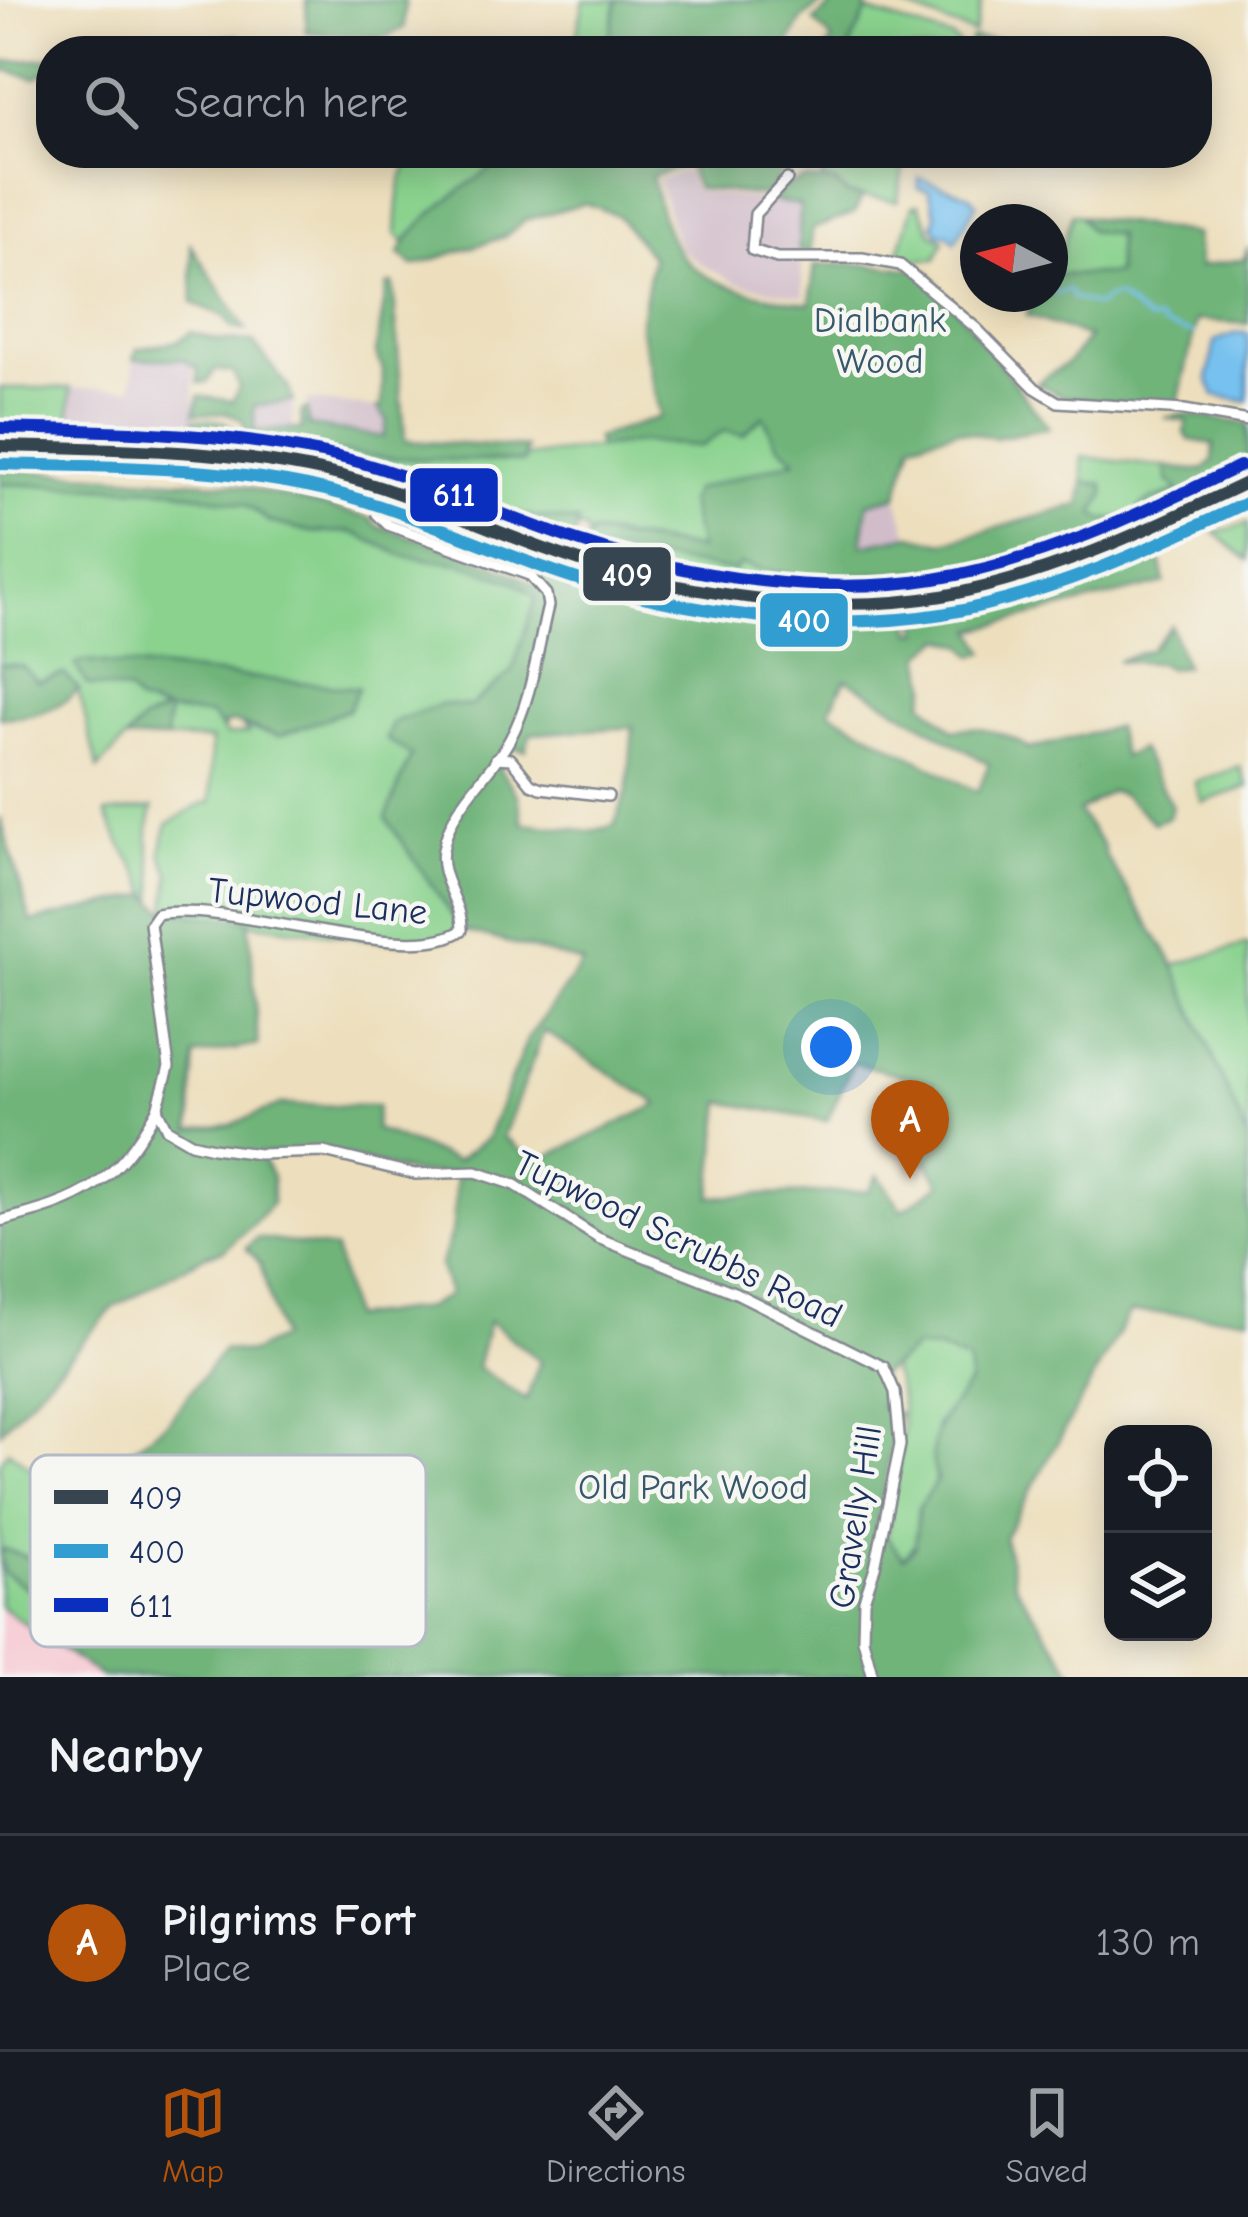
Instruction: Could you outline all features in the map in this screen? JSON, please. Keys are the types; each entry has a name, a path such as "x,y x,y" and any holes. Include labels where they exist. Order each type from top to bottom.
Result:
{"highway":[{"path":"0,446 241,458 328,472 579,562 663,584 795,601 946,595 1051,566 1134,536 1248,482"},
{"path":"0,459 253,473 379,502 618,587 751,612 874,616 947,610 1051,583 1248,499"}],"street":[{"path":"787,179 755,214 752,250 777,259 862,258 900,265 976,328 1035,388 1058,402 1184,410 1248,421"},
{"name":"Tupwood Lane","path":"0,1221 49,1209 92,1190 131,1151 157,1108 169,1067 152,919 166,913 220,916 393,942 448,940 462,930 447,884 443,847 468,794 508,743 529,693 548,605 546,594 529,575 496,560 388,525 377,514 379,502"},
{"path":"496,758 512,758 531,784 541,788 608,796"},
{"path":"157,1108 167,1129"},
{"name":"Tupwood Scrubbs Road","path":"146,1128 167,1129 191,1143 213,1148 259,1154 324,1152 415,1174 476,1172 514,1185 598,1238 736,1293 884,1367"},
{"name":"Gravelly Hill","path":"873,1677 863,1639 864,1600 900,1445 895,1390 884,1367"}],"shaded area":[{"path":"686,171 695,191 800,205 804,297 737,283 679,248 658,180"},
{"path":"134,359 193,359 195,435 69,435 71,388 133,388"},
{"path":"306,400 378,408 387,420 385,437 308,426"},
{"path":"293,401 293,430 253,431 253,406"},
{"path":"897,496 909,535 862,545 869,503"},
{"path":"0,1606 30,1628 30,1647 57,1647 102,1677 0,1677"}],"green space":[{"path":"306,0 405,0 404,28 386,36 307,32"},
{"path":"584,0 614,0 610,36 577,34"},
{"path":"617,0 826,0 802,19 793,36 610,36"},
{"path":"838,0 865,0 867,11 855,36 828,36 814,21"},
{"path":"887,0 982,0 974,34"},
{"path":"867,11 946,36 855,36"},
{"path":"36,59 36,77 6,70 0,75 0,62"},
{"path":"407,168 493,168 404,242 396,233"},
{"name":"Dialbank Wood","path":"493,168 677,168 652,176 667,230 687,261 718,282 810,304 815,265 928,271 1049,428 995,438 958,430 913,442 897,496 868,503 862,545 912,535 943,543 1080,505 1084,482 1103,484 1105,494 1094,513 1103,520 1135,515 1148,502 1179,491 1168,480 1166,467 1202,471 1213,461 1214,444 1189,440 1187,421 1165,418 1184,414 1248,424 1248,460 1173,508 1122,523 1119,533 1080,545 944,570 806,578 740,565 734,571 583,547 591,533 699,549 689,502 694,490 795,460 777,443 763,416 743,435 724,431 701,446 642,442 598,448 596,438 660,417 640,326 652,257 617,215 585,203 525,220 504,237 413,266 399,254 407,239"},
{"path":"688,168 784,168 767,196 697,188"},
{"path":"822,168 903,168 897,201 847,194 836,183 822,179"},
{"path":"805,179 836,183 847,194 862,197 854,213 812,229 811,252 799,251 800,205 772,201 788,185"},
{"path":"919,204 931,232 944,241 936,259 907,260 899,252 913,205"},
{"path":"1072,214 1080,216 1090,231 1117,234 1116,275 1068,275"},
{"path":"1080,216 1195,234 1199,267 1244,259 1248,247 1248,324 1197,320 1178,402 1164,406 1064,397 1037,383 1069,362 1089,337 1026,315 1028,312 1068,312 1068,275 1116,274 1117,235 1090,231"},
{"path":"191,245 246,330 232,328 224,316 193,303"},
{"path":"393,284 405,441 526,448 524,462 388,458 329,451 324,461 272,451 273,446 249,443 243,421 228,413 194,414 199,396 233,401 239,387 233,372 215,370 207,382 198,383 198,369 183,359 134,359 137,349 179,341 191,332 253,342 288,387 293,401 254,406 254,431 302,429 301,412 307,409 309,426 384,437 387,420 378,408 382,407 383,370 376,353 387,285"},
{"path":"0,388 71,388 69,435 0,432"},
{"path":"764,416 777,443 795,460 689,502 700,549 598,533 587,536 577,522 501,512 447,492 445,497 387,473 324,461 328,451 388,458 524,462 525,457 642,442 701,446 724,430"},
{"path":"194,420 228,424 240,442 158,446 149,435 194,435"},
{"path":"0,432 135,435 129,444 0,439"},
{"path":"1082,457 1166,467 1168,480 1180,491 1151,500 1135,515 1103,521 1093,513 1105,494 1103,485 1084,482"},
{"name":"Old Park Wood","path":"0,469 234,484 370,518 377,525 491,564 550,596 527,570 468,548 465,537 559,579 592,583 665,606 755,622 837,626 911,620 913,632 920,632 918,625 926,616 961,614 1159,554 1165,583 974,630 986,652 974,656 964,645 943,638 922,655 928,685 923,702 953,730 993,732 1029,749 1115,727 1123,757 1140,749 1172,806 1169,817 1154,823 1123,795 1111,791 1078,812 1171,959 1248,1139 1248,1317 1130,1312 1004,1538 1015,1585 1077,1677 102,1677 57,1647 426,1647 426,1455 124,1455 168,1422 223,1350 250,1353 280,1338 260,1263 246,1248 257,1238 335,1249 351,1318 426,1308 449,1295 440,1266 453,1228 456,1174 415,1174 324,1152 260,1155 272,1177 272,1203 253,1224 224,1250 206,1255 113,1308 0,1432 0,817 31,922 148,895 166,912 249,920 258,1045 195,1056 191,1130 231,1125 280,1105 377,1106 375,1129 456,1161 487,1138 527,1040 583,963 462,930 386,818 411,755 386,739 393,722 442,704 471,706 512,672 536,597 515,582 463,564 404,556 352,532 312,532 270,522 246,505 171,489 0,484","holes":["846,679 989,764 977,792 829,711","633,727 628,788 614,826 590,831 523,823 518,796 499,768 512,748 526,750 530,734","544,1031 657,1103 536,1162 503,1137","853,1063 934,1083 918,1148 941,1184 902,1210 878,1175 868,1191 711,1197 722,1102 827,1121","489,1321 540,1361 526,1400 477,1367","915,1348 940,1350 968,1362 970,1383 938,1427 933,1451 937,1480 918,1508 915,1547 903,1558 887,1537 874,1536 898,1413 881,1408 884,1386 880,1375"]},
{"path":"0,484 171,489 246,505 270,522 312,532 352,532 404,556 463,564 515,582 537,597 513,672 411,754 462,930 448,939 393,942 166,912 170,873 161,853 167,824 211,802 211,740 166,739 166,712 143,721 98,769 78,689 38,682 22,666 0,664","holes":["76,664 357,688 348,710 279,736 243,727 248,733 226,735 211,715 167,712 138,703 130,692"]},
{"path":"446,492 501,512 578,522 572,549 453,508"},
{"path":"393,512 465,537 468,548 396,523 390,515"},
{"path":"1248,523 1248,560 1215,533"},
{"path":"583,547 734,571 740,565 797,577 712,588 580,557"},
{"path":"1171,626 1185,666 1168,669 1158,663 1117,661 1150,650"},
{"path":"83,661 358,688 348,710 279,736 232,722 224,729 211,715 168,712 166,739 126,740 143,721 166,711 138,703 129,692 87,685 75,664"},
{"path":"0,664 22,666 38,682 64,674 79,689 42,712 0,717"},
{"path":"1240,767 1248,787 1202,802 1195,782"},
{"path":"153,808 149,846 154,900 106,813"},
{"path":"1248,944 1248,1139 1174,965"},
{"path":"915,1348 940,1350 968,1361 970,1383 936,1425 935,1478 928,1514 914,1546 902,1559 887,1537 902,1431 902,1410 891,1368"},
{"path":"8,1450 30,1467 30,1559 4,1549 0,1554 0,1463"},
{"name":"Old Park Wood","path":"4,1549 30,1558 30,1589 4,1573 0,1554"},
{"path":"0,1559 5,1573 30,1589 30,1628 0,1606"}],"water":[{"path":"919,178 970,195 977,203 960,204 960,233 955,242 933,225 936,216 929,190 918,188"},
{"path":"1248,333 1248,402 1215,396 1208,379 1215,341"}],"waterway":[{"path":"1068,290 1073,298 1097,306 1118,297 1149,321 1160,320 1164,326 1195,334"}],"transit line":[{"name":"611","path":"1,428 205,436 286,446 392,472 552,532 668,566 757,580 848,586 934,579 1013,561 1129,517 1240,466"},
{"name":"409","path":"0,446 164,451 286,464 391,491 625,574 715,593 808,603 899,602 982,588 1099,549 1248,482"},
{"name":"400","path":"0,464 163,469 285,482 388,509 617,590 708,610 804,620 897,619 982,606 1098,568 1248,502"}],"place":[{"name":"Pilgrims Fort","path":"910,1179"}]}
